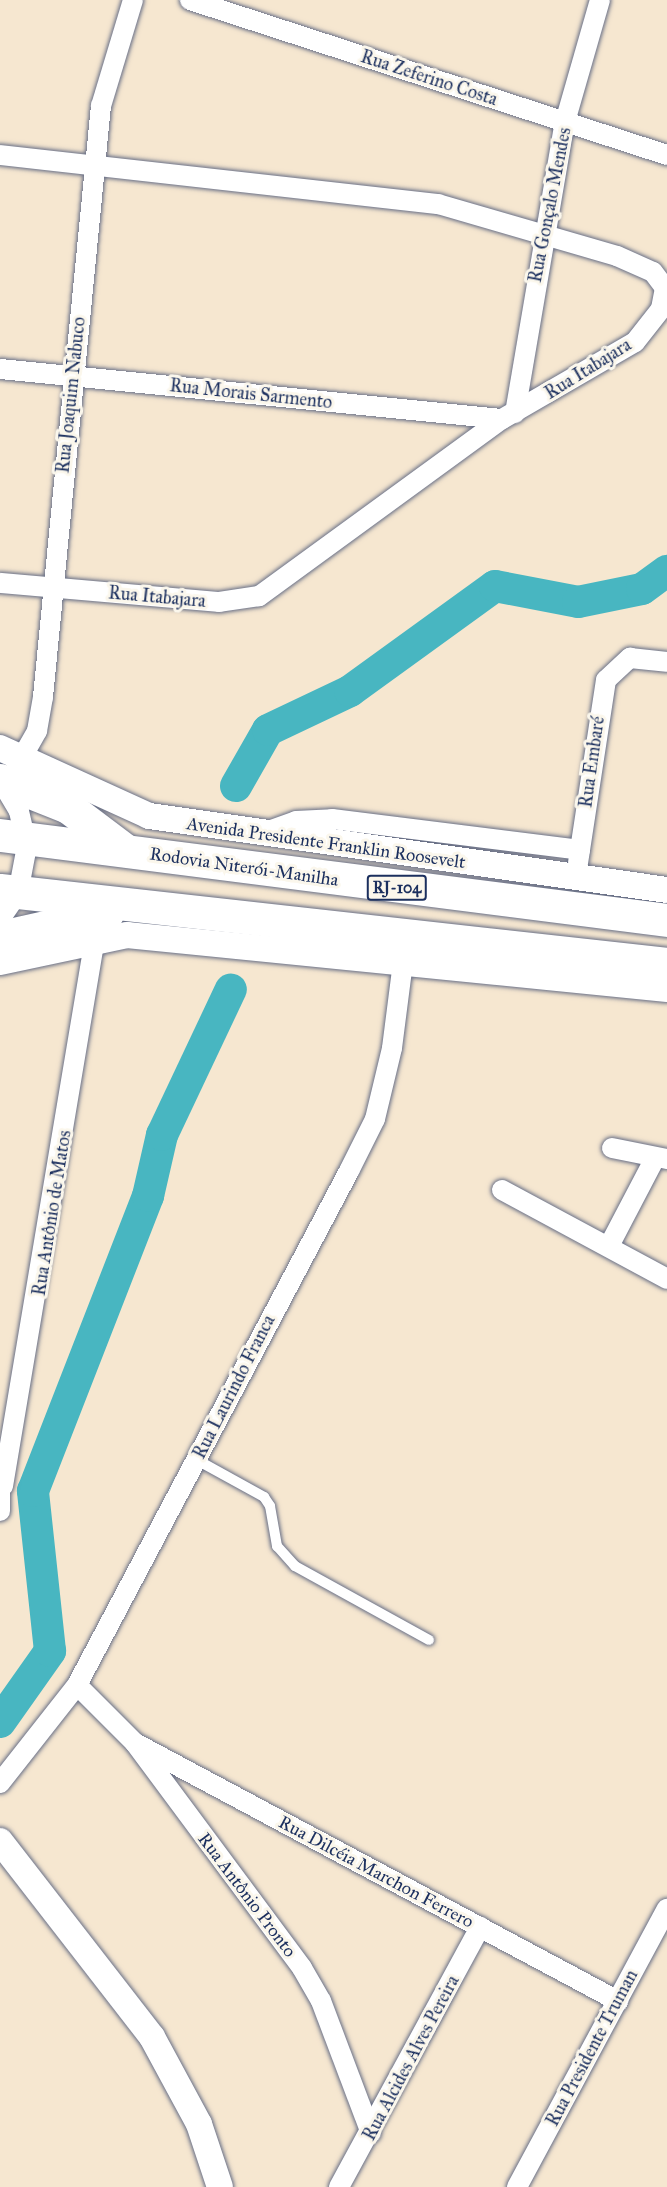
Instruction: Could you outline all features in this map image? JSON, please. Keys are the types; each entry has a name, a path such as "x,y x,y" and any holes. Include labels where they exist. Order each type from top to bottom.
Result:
{"highway":[{"path":"0,780 68,807 127,851"},
{"name":"Rodovia Niterói-Manilha","path":"14,837 667,920"},
{"path":"6,900 144,907 667,964"},
{"path":"0,937 144,907"}],"street":[{"name":"Rua Joaquim Nabuco","path":"27,758 43,697 50,588 107,78 133,0"},
{"name":"Rua Zeferino Costa","path":"190,0 667,155"},
{"name":"Rua Gonçalo Mendes","path":"508,416 565,122 600,0"},
{"name":"Rua Itabajara","path":"0,155 392,197 544,231 641,264 664,278 665,288 661,309 634,342 508,416 259,597 219,602 0,583"},
{"name":"Rua Morais Sarmento","path":"0,369 508,416"},
{"name":"Rua Embaré","path":"576,878 601,696 612,670 630,658 667,662"},
{"name":"Avenida Presidente Franklin Roosevelt","path":"0,748 27,758 140,814 261,834 667,890"},
{"path":"6,900 19,811 0,780 27,758"},
{"path":"261,834 296,821 332,819 580,850"},
{"path":"0,962 95,938 168,938 667,989"},
{"name":"Rua Antônio de Matos","path":"0,1511 1,1484 95,938"},
{"name":"Rua Laurindo Franca","path":"0,1783 77,1685 375,1119 392,1048 403,962"},
{"path":"609,1246 661,1159 612,1148"},
{"path":"502,1190 667,1279"},
{"name":"Rua Antônio Pronto","path":"77,1685 135,1743 302,1968 321,2001 371,2133"},
{"name":"Rua Dilcéia Marchon Ferrero","path":"135,1743 618,2001"},
{"path":"0,1840 152,2037 199,2124 220,2187"},
{"name":"Rua Presidente Truman","path":"518,2187 667,1910"},
{"name":"Rua Alcides Alves Pereira","path":"339,2187 371,2133 480,1927"}],"lane":[{"path":"197,1460 264,1497 270,1506 277,1546 295,1566 429,1640"}],"waterway":[{"path":"236,786 268,730 350,691 495,586 578,602 642,589 667,571"},
{"path":"0,1722 50,1651 33,1491 148,1196 162,1135 231,989"}]}
